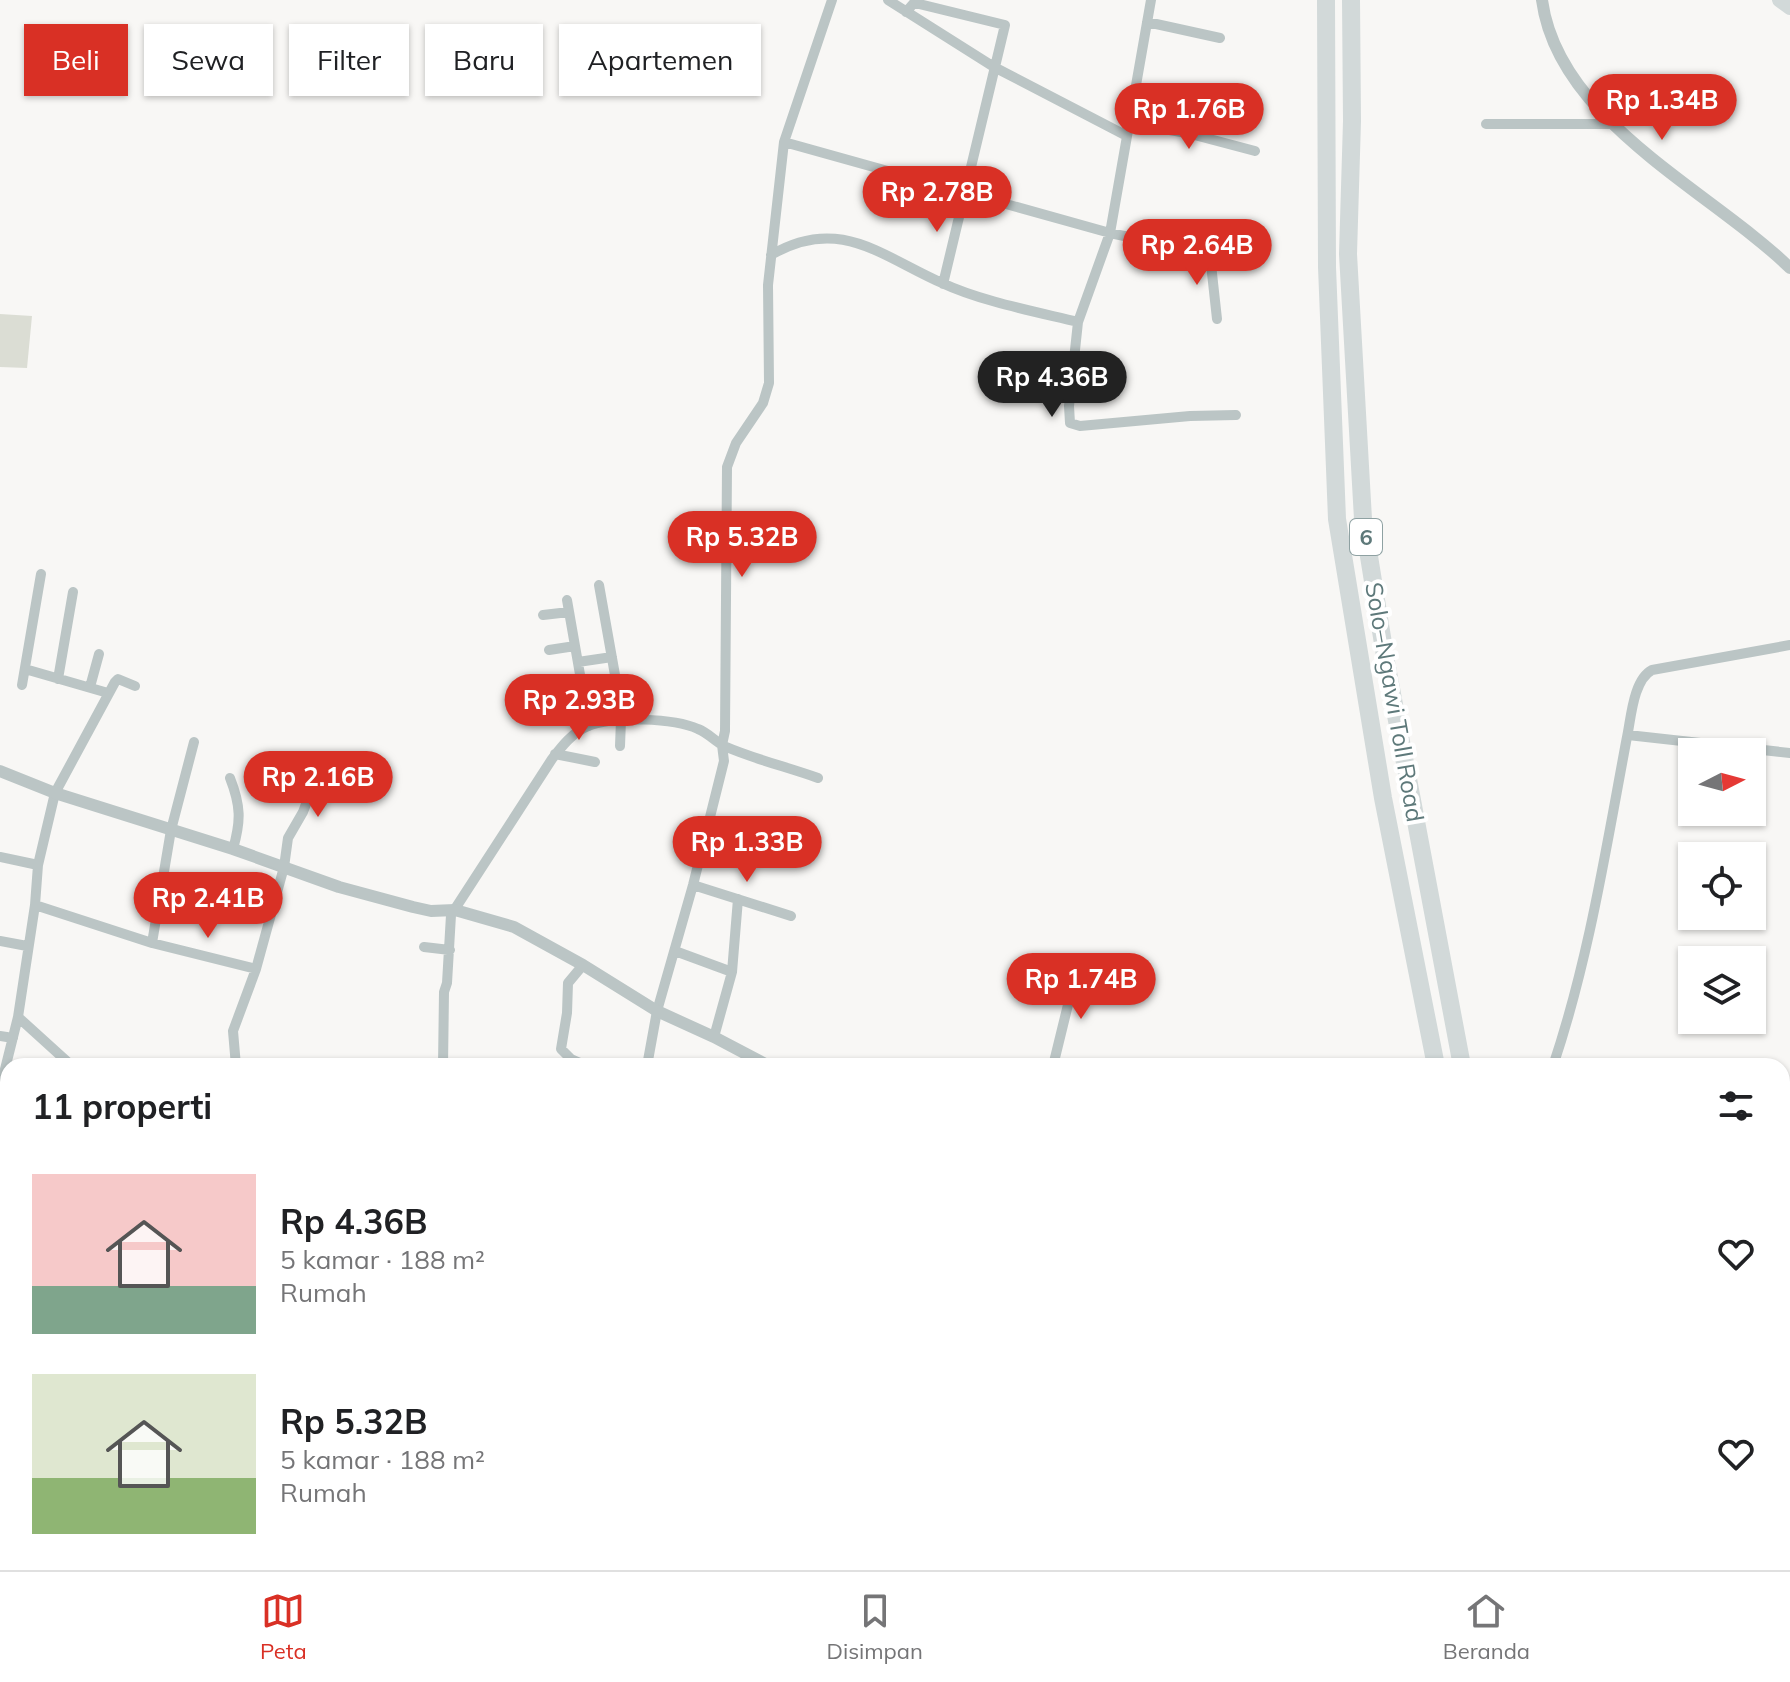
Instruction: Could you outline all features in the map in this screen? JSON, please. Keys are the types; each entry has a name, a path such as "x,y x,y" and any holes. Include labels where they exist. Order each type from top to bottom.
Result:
{"highway":[{"name":"Solo–Ngawi Toll Road","path":"1326,0 1327,267 1337,519 1383,798 1434,1058"},
{"name":"Solo–Ngawi Toll Road","path":"1351,0 1352,121 1348,254 1363,519 1386,662 1460,1058"}],"main road":[{"path":"1779,0 1790,8"}],"street":[{"path":"648,1058 657,1011 724,761 725,476 729,457 763,403 769,383 767,309 784,142 832,0"},
{"path":"888,0 994,67 1127,136"},
{"path":"1151,0 1110,233 1078,322 1070,423 1074,426 1236,415"},
{"path":"1542,0 1550,32 1586,96 1612,124 1749,231 1790,268"},
{"path":"906,12 913,4 919,4 1005,25 943,284"},
{"path":"1147,22 1220,38"},
{"path":"1129,123 1187,133 1255,151"},
{"path":"1486,124 1612,124"},
{"path":"784,142 1110,233 1247,262"},
{"path":"771,255 807,240 851,242 897,258 943,284 1030,311 1078,322"},
{"path":"1210,255 1217,319"},
{"path":"22,685 41,574"},
{"path":"599,585 622,720 620,746"},
{"path":"58,679 73,592"},
{"path":"567,600 589,726"},
{"path":"543,615 569,612"},
{"path":"1556,1058 1571,1013 1598,898 1628,735 1646,673 1790,645"},
{"path":"549,650 575,646"},
{"path":"90,687 99,654"},
{"path":"578,662 612,657"},
{"path":"25,669 108,693"},
{"path":"8,1058 18,1017 38,865 55,793 118,679 135,686"},
{"path":"559,682 580,679"},
{"path":"443,1058 444,992 451,915 555,754 567,741 589,726 622,720 683,725 698,729 722,745 818,778"},
{"path":"1628,735 1790,753"},
{"path":"152,943 171,830 194,742"},
{"path":"555,754 595,762"},
{"path":"235,1058 233,1031 256,969 284,867 288,838 303,812 322,762"},
{"path":"0,771 55,793 233,849 339,887 431,911 455,910 514,927 657,1011 754,1058"},
{"path":"230,778 238,799 240,823 233,849"},
{"path":"0,857 38,865"},
{"path":"693,885 791,916"},
{"path":"714,1037 732,972 738,899"},
{"path":"35,905 152,943 256,969"},
{"path":"0,941 27,946"},
{"path":"424,947 450,950"},
{"path":"675,951 732,972"},
{"path":"568,1058 561,1049 568,983 583,965"},
{"path":"1055,1058 1077,968"},
{"path":"18,1017 63,1058"},
{"path":"0,1036 13,1038"},
{"path":"175,1570 182,1570"}],"shaded area":[{"path":"0,314 32,316 27,368 0,367"}]}
